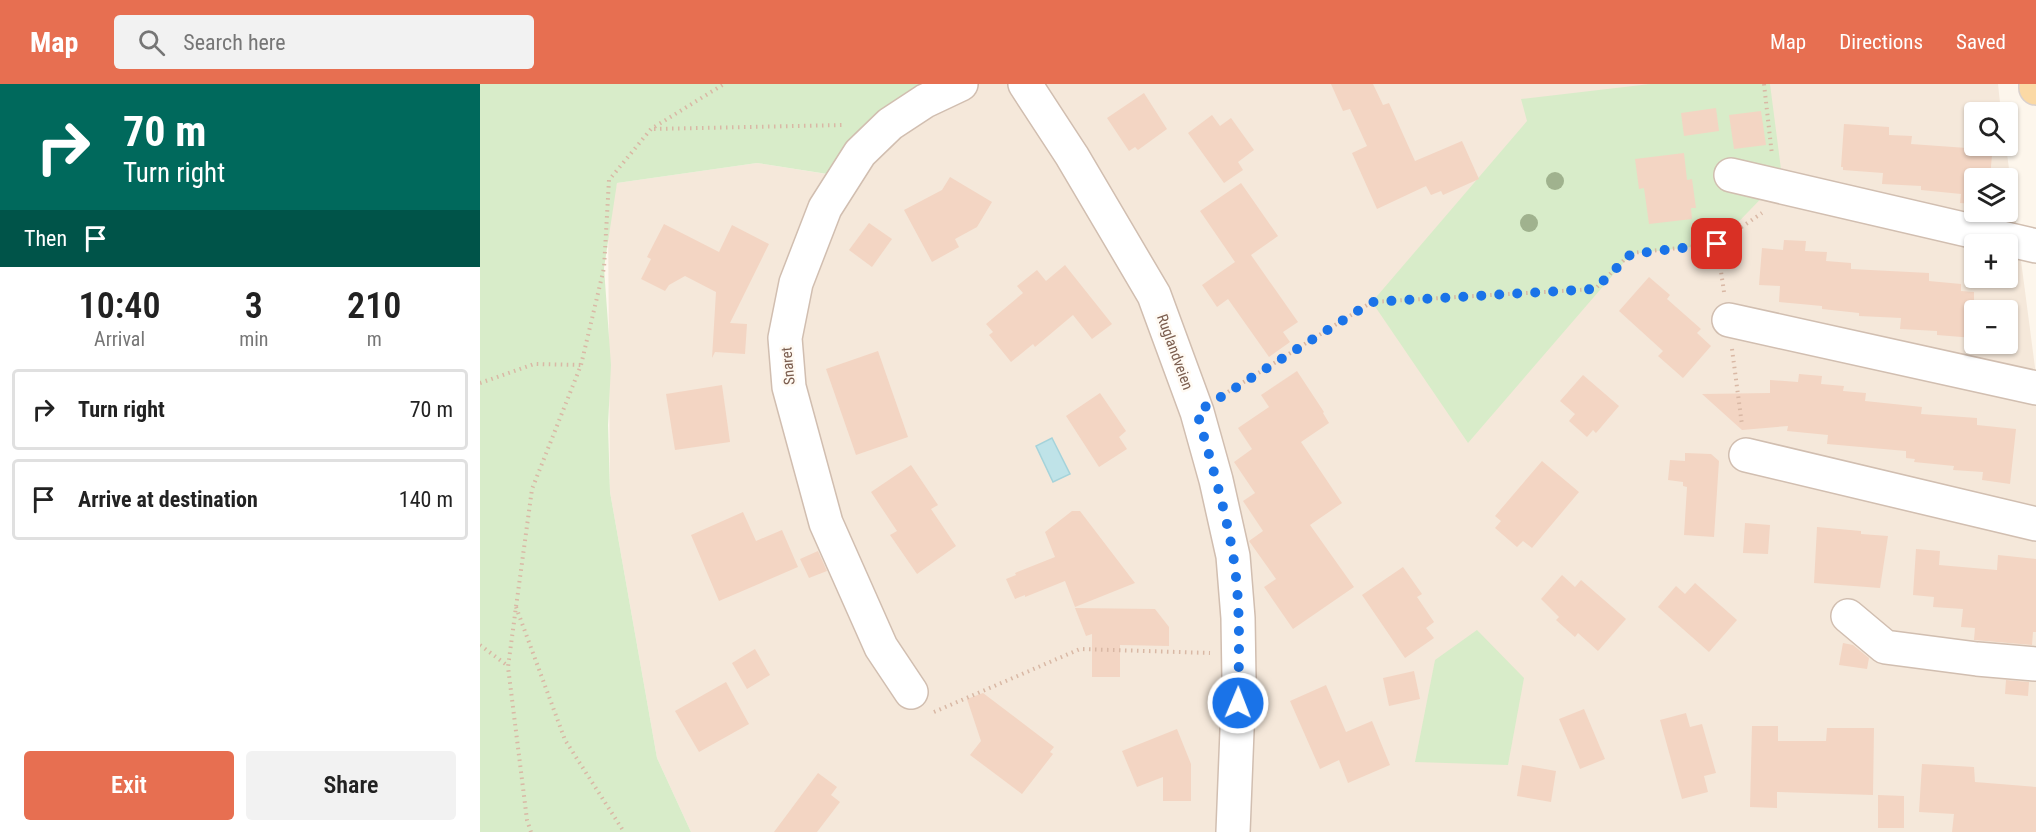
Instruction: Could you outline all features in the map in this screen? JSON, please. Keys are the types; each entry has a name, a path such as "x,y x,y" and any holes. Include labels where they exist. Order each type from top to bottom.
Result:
{"street":[{"name":"Snaret","path":"920,703 881,647 826,523 789,387 785,338 796,283 825,208 860,153 890,124 925,101 961,84"},
{"name":"Ruglandveien","path":"1025,84 1072,156 1154,295 1197,412 1216,480 1233,556 1238,653 1233,832"},
{"path":"1731,175 2036,246"},
{"path":"1728,320 2036,388"},
{"path":"1746,455 2036,524"},
{"path":"1848,616 1885,647 1977,660 2036,664"}],"path":[{"path":"531,832 527,820 508,667 532,489 581,365 604,268 609,180 651,129 724,84"},
{"path":"1764,84 1775,186"},
{"path":"651,129 890,124"},
{"path":"1197,412 1372,302 1595,289 1631,254 1717,244"},
{"path":"480,383 534,364 581,365"},
{"path":"516,607 565,740 624,832"},
{"path":"480,645 508,667"},
{"path":"920,703 1080,649 1238,653"}],"shaded area":[{"path":"931,84 1998,84 2000,102 1964,102 1964,156 2007,156 2009,168 1964,168 1964,222 2016,222 2018,234 1964,234 1964,288 2018,288 2018,238 2036,375 2036,832 691,832 657,758 610,492 608,218 617,183 757,163 839,176"}],"green space":[{"path":"480,84 931,84 840,176 757,163 617,183 604,268 611,365 608,425 610,492 657,758 691,832 480,832"},
{"path":"1650,84 1770,84 1782,177 1717,244 1631,254 1468,443 1372,302 1527,121 1521,99"},
{"path":"1477,630 1524,678 1508,765 1415,762 1435,660"}],"water":[{"path":"1052,438 1070,474 1053,482 1036,446"}],"building":[{"path":"1331,84 1373,84 1383,105 1389,103 1415,161 1462,141 1479,179 1443,195 1441,191 1431,195 1426,186 1377,209 1352,153 1367,146 1350,109 1343,111"},
{"path":"1144,93 1167,129 1138,150 1135,147 1129,151 1107,118"},
{"path":"1716,108 1719,131 1684,136 1681,113"},
{"path":"1761,111 1766,145 1734,149 1729,115"},
{"path":"1212,115 1220,126 1231,118 1254,150 1238,162 1243,170 1224,183 1188,133"},
{"path":"1844,124 1889,127 1889,135 1912,136 1911,144 1964,148 1964,156 1992,156 1991,168 1964,168 1964,203 1960,203 1961,194 1921,190 1921,186 1882,184 1883,173 1843,170 1841,167"},
{"path":"1684,153 1687,180 1692,179 1696,208 1691,208 1692,219 1649,224 1644,188 1639,189 1635,159"},
{"path":"950,177 992,202 977,227 955,239 959,247 932,262 904,210 942,190"},
{"path":"1241,183 1278,236 1251,255 1298,322 1283,332 1290,342 1269,357 1228,299 1217,307 1202,285 1235,262 1200,211"},
{"path":"869,223 892,239 872,267 849,250"},
{"path":"664,224 719,252 732,225 769,244 730,323 747,324 745,354 715,352 712,358 716,292 685,276 669,285 665,291 641,279 651,259 647,257"},
{"path":"1784,240 1806,241 1805,251 1827,252 1826,261 1851,263 1851,269 1929,273 1929,281 1961,284 1961,291 1974,292 1974,300 1964,300 1964,337 1937,335 1937,331 1900,329 1901,318 1859,316 1859,313 1822,309 1822,306 1779,302 1780,286 1759,285 1762,248 1783,250"},
{"path":"1065,265 1112,324 1092,339 1073,315 1035,347 1033,344 1011,362 989,335 993,332 986,324 1023,293 1017,286 1037,270 1046,281"},
{"path":"1649,277 1670,295 1667,299 1701,329 1697,333 1711,346 1683,378 1658,356 1663,351 1619,311"},
{"path":"878,351 908,437 856,455 826,369"},
{"path":"1297,371 1329,423 1301,442 1342,503 1310,525 1354,587 1293,629 1264,587 1276,579 1249,541 1263,531 1243,501 1255,493 1234,462 1252,449 1238,428 1269,407 1261,395"},
{"path":"1799,374 1822,376 1821,384 1844,386 1843,391 1866,393 1865,401 1922,407 1921,414 1977,418 1977,425 2016,429 2010,484 1982,480 1983,472 1953,470 1954,466 1914,462 1915,459 1906,458 1906,451 1827,444 1828,435 1787,431 1788,426 1742,430 1702,394 1770,393 1770,380 1798,382"},
{"path":"1583,375 1619,406 1596,433 1593,430 1587,437 1569,421 1575,414 1560,401"},
{"path":"722,385 730,442 675,450 666,394"},
{"path":"1100,393 1126,431 1119,437 1127,449 1099,467 1066,416"},
{"path":"1685,453 1711,454 1719,461 1714,537 1684,535 1687,487 1683,486 1683,482 1668,480 1670,460 1685,461"},
{"path":"1542,461 1579,492 1532,548 1523,541 1517,547 1495,528 1501,521 1495,516"},
{"path":"911,465 938,505 931,509 956,546 917,574 890,535 897,531 871,492"},
{"path":"1072,511 1080,511 1135,583 1075,607 1065,581 1015,599 1006,579 1055,557 1045,532"},
{"path":"743,512 756,541 782,530 798,567 719,601 691,535"},
{"path":"1745,523 1770,525 1768,554 1743,553"},
{"path":"1817,527 1888,536 1880,588 1814,583"},
{"path":"1916,549 1940,551 1939,565 1997,570 1998,555 2036,559 2036,632 2033,632 2032,645 1974,640 1975,628 1961,627 1963,609 1933,607 1934,597 1913,595"},
{"path":"818,551 827,571 809,578 800,559"},
{"path":"1403,567 1422,594 1417,597 1434,622 1426,628 1434,638 1405,658 1362,595"},
{"path":"1562,575 1575,587 1581,580 1626,619 1598,651 1578,633 1575,637 1556,620 1559,617 1541,599"},
{"path":"1695,583 1737,620 1709,652 1658,607 1676,586 1685,594"},
{"path":"1075,608 1155,609 1169,627 1169,646 1120,645 1120,677 1092,677 1092,634 1086,636"},
{"path":"1843,643 1853,645 1869,658 1867,669 1839,665"},
{"path":"755,649 770,675 747,689 732,663"},
{"path":"1414,671 1420,699 1389,706 1383,678"},
{"path":"2006,680 2029,682 2028,696 2005,694"},
{"path":"726,682 749,724 699,752 675,711"},
{"path":"1326,685 1346,732 1372,721 1390,765 1348,783 1339,760 1320,769 1290,701"},
{"path":"983,693 1054,747 1050,752 1053,754 1022,794 970,755 981,741 967,699"},
{"path":"1584,709 1605,759 1580,769 1559,719"},
{"path":"1686,713 1690,727 1702,724 1716,773 1704,776 1708,792 1682,799 1660,720"},
{"path":"1752,726 1778,726 1778,741 1826,741 1827,728 1874,728 1873,795 1777,792 1777,808 1750,807"},
{"path":"1177,729 1191,764 1191,801 1163,801 1163,777 1137,787 1122,751"},
{"path":"1922,764 1974,767 1975,782 2036,787 2036,832 1952,832 1954,814 1919,812"},
{"path":"1522,765 1556,771 1551,802 1517,796"},
{"path":"818,773 837,787 831,795 840,802 817,832 774,832"},
{"path":"1878,795 1904,796 1904,828 1878,828"}],"route":[{"path":"1238,703 1238,618 1233,556 1216,480 1197,412 1372,302 1595,289 1631,254 1717,244"}]}
